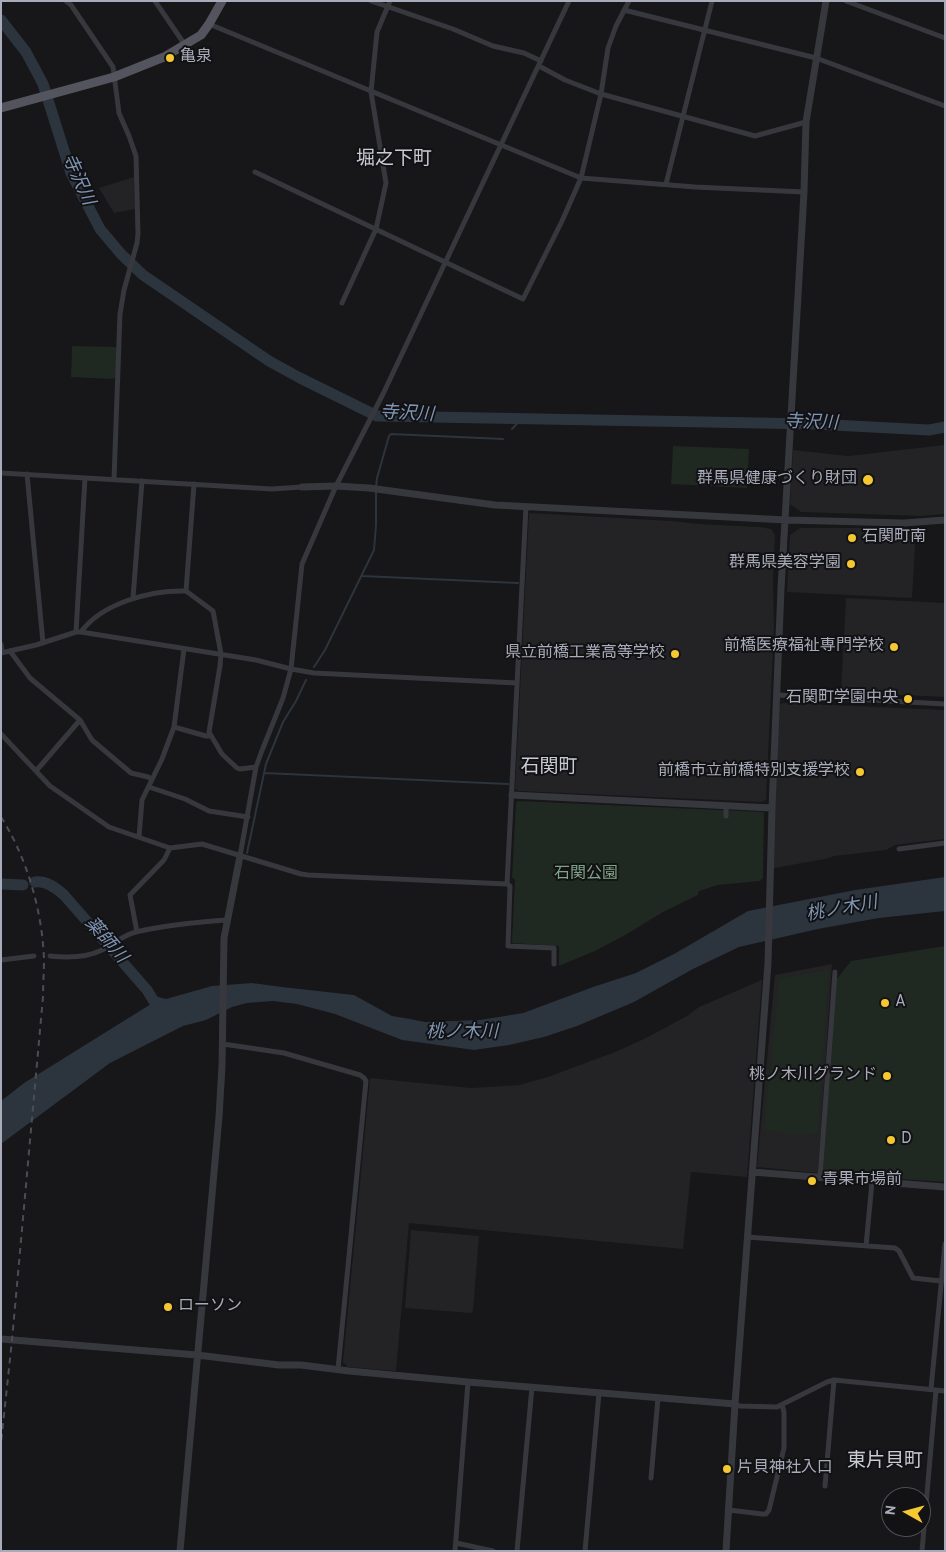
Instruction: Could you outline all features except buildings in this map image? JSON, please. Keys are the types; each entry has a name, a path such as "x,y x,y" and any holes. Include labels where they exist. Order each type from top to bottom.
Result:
{"main road":[{"path":"1,108 114,77 164,57 201,35 222,1"}],"street":[{"path":"66,1 71,5 113,67 119,113 136,156 137,243 124,290 120,314 114,479"},
{"path":"155,1 185,45"},
{"path":"371,1 453,29 494,46 524,53 565,80 601,94 755,136 806,122"},
{"path":"342,303 376,229 386,183 371,92 377,32 390,1"},
{"path":"180,1551 219,1117 223,1040 224,938 256,767 283,698 290,669 302,564 336,486 381,397 569,1"},
{"path":"255,172 523,299 562,221 580,178 601,94 608,48 616,26 629,1"},
{"path":"666,184 712,1"},
{"path":"726,1551 768,956 777,695 804,192 806,122 826,1"},
{"path":"846,1 945,38"},
{"path":"624,10 816,58 945,106"},
{"path":"209,24 580,178 695,187 804,192"},
{"path":"1,472 272,489 336,486 378,489 495,505 786,520 904,522 945,520"},
{"path":"27,474 43,643"},
{"path":"78,632 85,478"},
{"path":"134,598 142,480"},
{"path":"186,591 194,484"},
{"path":"526,506 507,884 510,886 508,946 554,948 554,964"},
{"path":"1,644 2,652 43,643 78,632 103,612 134,598 186,591 213,611 220,654 220,666 209,732 222,754 237,768 256,767"},
{"path":"78,632 256,660 314,673 517,683"},
{"path":"139,837 142,800 162,759 174,728 184,649"},
{"path":"10,651 30,678 80,720 92,740 131,773 152,779"},
{"path":"777,695 945,704"},
{"path":"36,771 80,720"},
{"path":"174,728 211,736"},
{"path":"1,734 50,786 109,828 170,848 202,844 308,875 507,884"},
{"path":"148,787 185,799 209,811 248,817"},
{"path":"512,795 772,808"},
{"path":"726,806 726,816"},
{"path":"899,849 945,843"},
{"path":"137,932 130,894 164,860 170,848"},
{"path":"50,956 86,956 137,932 227,920"},
{"path":"1,960 34,956"},
{"path":"820,1178 836,972"},
{"path":"223,1040 284,1053 360,1075 366,1081 338,1369"},
{"path":"752,1172 945,1187"},
{"path":"866,1246 872,1182"},
{"path":"747,1237 897,1249 912,1278 915,1280 941,1281"},
{"path":"922,1551 945,1244"},
{"path":"1,1339 197,1355 279,1365 301,1365 468,1382 772,1408 834,1380 945,1391"},
{"path":"825,1486 834,1380"},
{"path":"455,1551 468,1382"},
{"path":"517,1551 532,1387"},
{"path":"585,1551 599,1393"},
{"path":"651,1478 658,1398"},
{"path":"729,1510 768,1513 784,1448 784,1412 782,1405"},
{"path":"456,1543 493,1551"}],"shaded area":[{"path":"134,177 135,209 114,213 99,188"},
{"name":"群馬県健康づくり財団","path":"945,445 945,514 922,516 801,512 790,504 793,450 848,456"},
{"path":"530,513 771,529 775,535 773,579 774,627 766,800 763,802 519,791 515,789"},
{"name":"群馬県美容学園","path":"800,528 916,528 912,598 787,592 790,535"},
{"name":"前橋医療福祉専門学校","path":"846,598 945,603 945,697 841,692"},
{"name":"前橋市立前橋特別支援学校","path":"783,703 945,710 945,839 895,845 886,850 834,856 774,868 773,834 778,706"},
{"path":"832,964 818,1173 757,1167 775,975"},
{"path":"762,980 747,1177 691,1172 683,1249 409,1223 396,1371 348,1367 343,1362 370,1078 471,1088 519,1085 548,1077 615,1052 687,1016 699,1007"},
{"path":"411,1230 479,1236 473,1311 471,1313 405,1308"}],"green space":[{"path":"72,346 116,347 116,377 112,379 71,377"},
{"path":"673,446 749,449 747,488 671,484"},
{"name":"石関公園","path":"518,801 764,812 763,878 760,881 718,885 699,891 698,895 663,912 627,934 597,950 559,966 559,946 513,943 512,941 515,880 512,877 516,803"},
{"name":"桃ノ木川グランド","path":"945,946 945,1182 825,1174 823,1171 836,980 851,961"},
{"path":"829,970 818,1133 777,1133 764,1129 779,978"}],"water":[{"name":"桃ノ木川","path":"945,877 945,911 879,918 818,929 739,947 693,969 634,1002 577,1026 544,1037 509,1045 474,1050 402,1040 335,1014 297,1004 273,1001 247,1003 232,1007 206,1020 183,1026 110,1063 1,1144 1,1101 24,1083 151,1004 151,995 166,999 212,986 252,983 354,995 392,1016 425,1022 480,1020 523,1013 636,973 674,954 748,911 855,890"}],"waterway":[{"name":"寺沢川","path":"1,20 26,52 43,84 71,173 100,229 121,254 143,275 269,361 377,416 814,424 929,430 945,427"},
{"path":"512,429 522,418"},
{"path":"376,487 391,434 503,439"},
{"path":"314,667 325,650 374,550 376,492"},
{"path":"362,576 518,583"},
{"path":"247,853 266,764 283,722 306,680"},
{"path":"264,773 508,784"},
{"name":"薬師川","path":"35,882 47,883 64,895 147,990 158,1008"},
{"name":"薬師川","path":"1,884 23,885"}],"railway":[{"path":"1,817 26,867 32,885 40,922 44,959 43,997 1,1443"}],"place":[{"name":"亀泉","path":"170,58"},
{"name":"群馬県健康づくり財団","path":"868,480"},
{"name":"石関町南","path":"852,538"},
{"name":"群馬県美容学園","path":"851,564"},
{"name":"前橋医療福祉専門学校","path":"894,647"},
{"name":"県立前橋工業高等学校","path":"675,654"},
{"name":"石関町学園中央","path":"908,699"},
{"name":"前橋市立前橋特別支援学校","path":"860,772"},
{"name":"A","path":"885,1003"},
{"name":"桃ノ木川グランド","path":"887,1076"},
{"name":"D","path":"891,1140"},
{"name":"青果市場前","path":"812,1181"},
{"name":"ローソン","path":"168,1307"},
{"name":"片貝神社入口","path":"727,1469"}],"district":[{"name":"堀之下町","path":"394,160"},
{"name":"石関町","path":"549,768"},
{"name":"東片貝町","path":"885,1462"}]}
